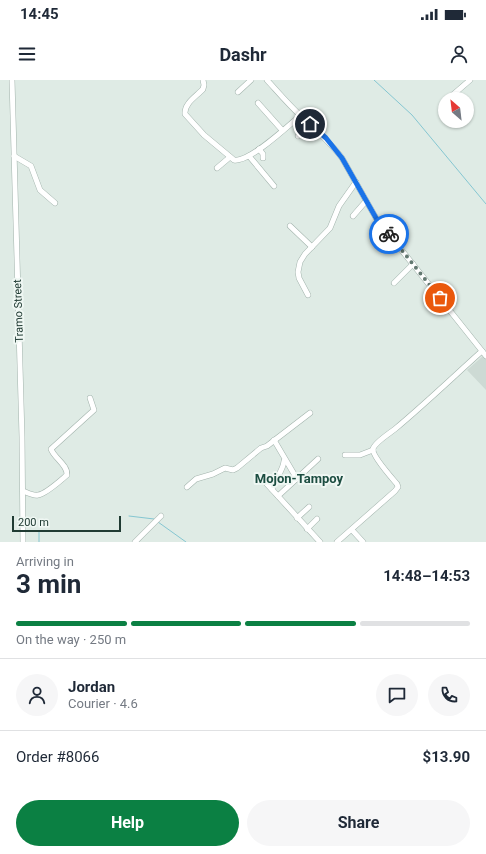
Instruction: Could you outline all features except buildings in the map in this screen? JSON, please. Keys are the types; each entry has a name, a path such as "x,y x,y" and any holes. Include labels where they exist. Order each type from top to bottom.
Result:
{"street":[{"name":"Tramo Street","path":"12,80 23,491 23,542"},
{"path":"203,80 203,89 187,105 185,114 204,135 230,157 237,160 249,156 300,116"},
{"path":"238,92 251,80"},
{"path":"267,80 300,116 337,150 376,218 486,356"},
{"path":"456,92 470,80"},
{"path":"258,103 282,130"},
{"path":"298,136 310,124"},
{"path":"259,149 263,154 263,158"},
{"path":"14,156 31,166 40,190 56,203"},
{"path":"249,156 274,186"},
{"path":"217,168 230,157"},
{"path":"308,295 299,278 298,272 301,259 330,228 339,206 356,182"},
{"path":"353,216 366,201"},
{"path":"290,226 312,247"},
{"path":"394,283 414,264"},
{"path":"345,455 360,455 373,450 377,443 396,428 482,351"},
{"path":"23,491 32,495 44,494 67,475 67,470 52,453 51,449 94,410 90,398"},
{"path":"187,487 196,479 213,474 225,468 233,470 237,468 261,448 267,446 310,413"},
{"path":"274,440 297,478"},
{"path":"337,542 396,491 398,487 373,450"},
{"path":"278,496 318,459"},
{"path":"272,490 276,478 282,469 284,461"},
{"path":"266,484 320,542"},
{"path":"297,518 309,507"},
{"path":"136,542 162,516"},
{"path":"307,529 317,519"},
{"path":"352,530 363,542"}],"shaded area":[{"path":"483,356 486,359 486,390 467,370"}],"waterway":[{"path":"374,80 412,115 486,204"},
{"path":"129,516 154,519"},
{"path":"158,522 186,542"},
{"path":"39,531 39,542"}],"way so far":[{"path":"389,234 440,298"}],"district":[{"name":"Mojon-Tampoy","path":"299,478"}],"route":[{"path":"310,124 337,150 364,199 376,218 389,234"}]}
